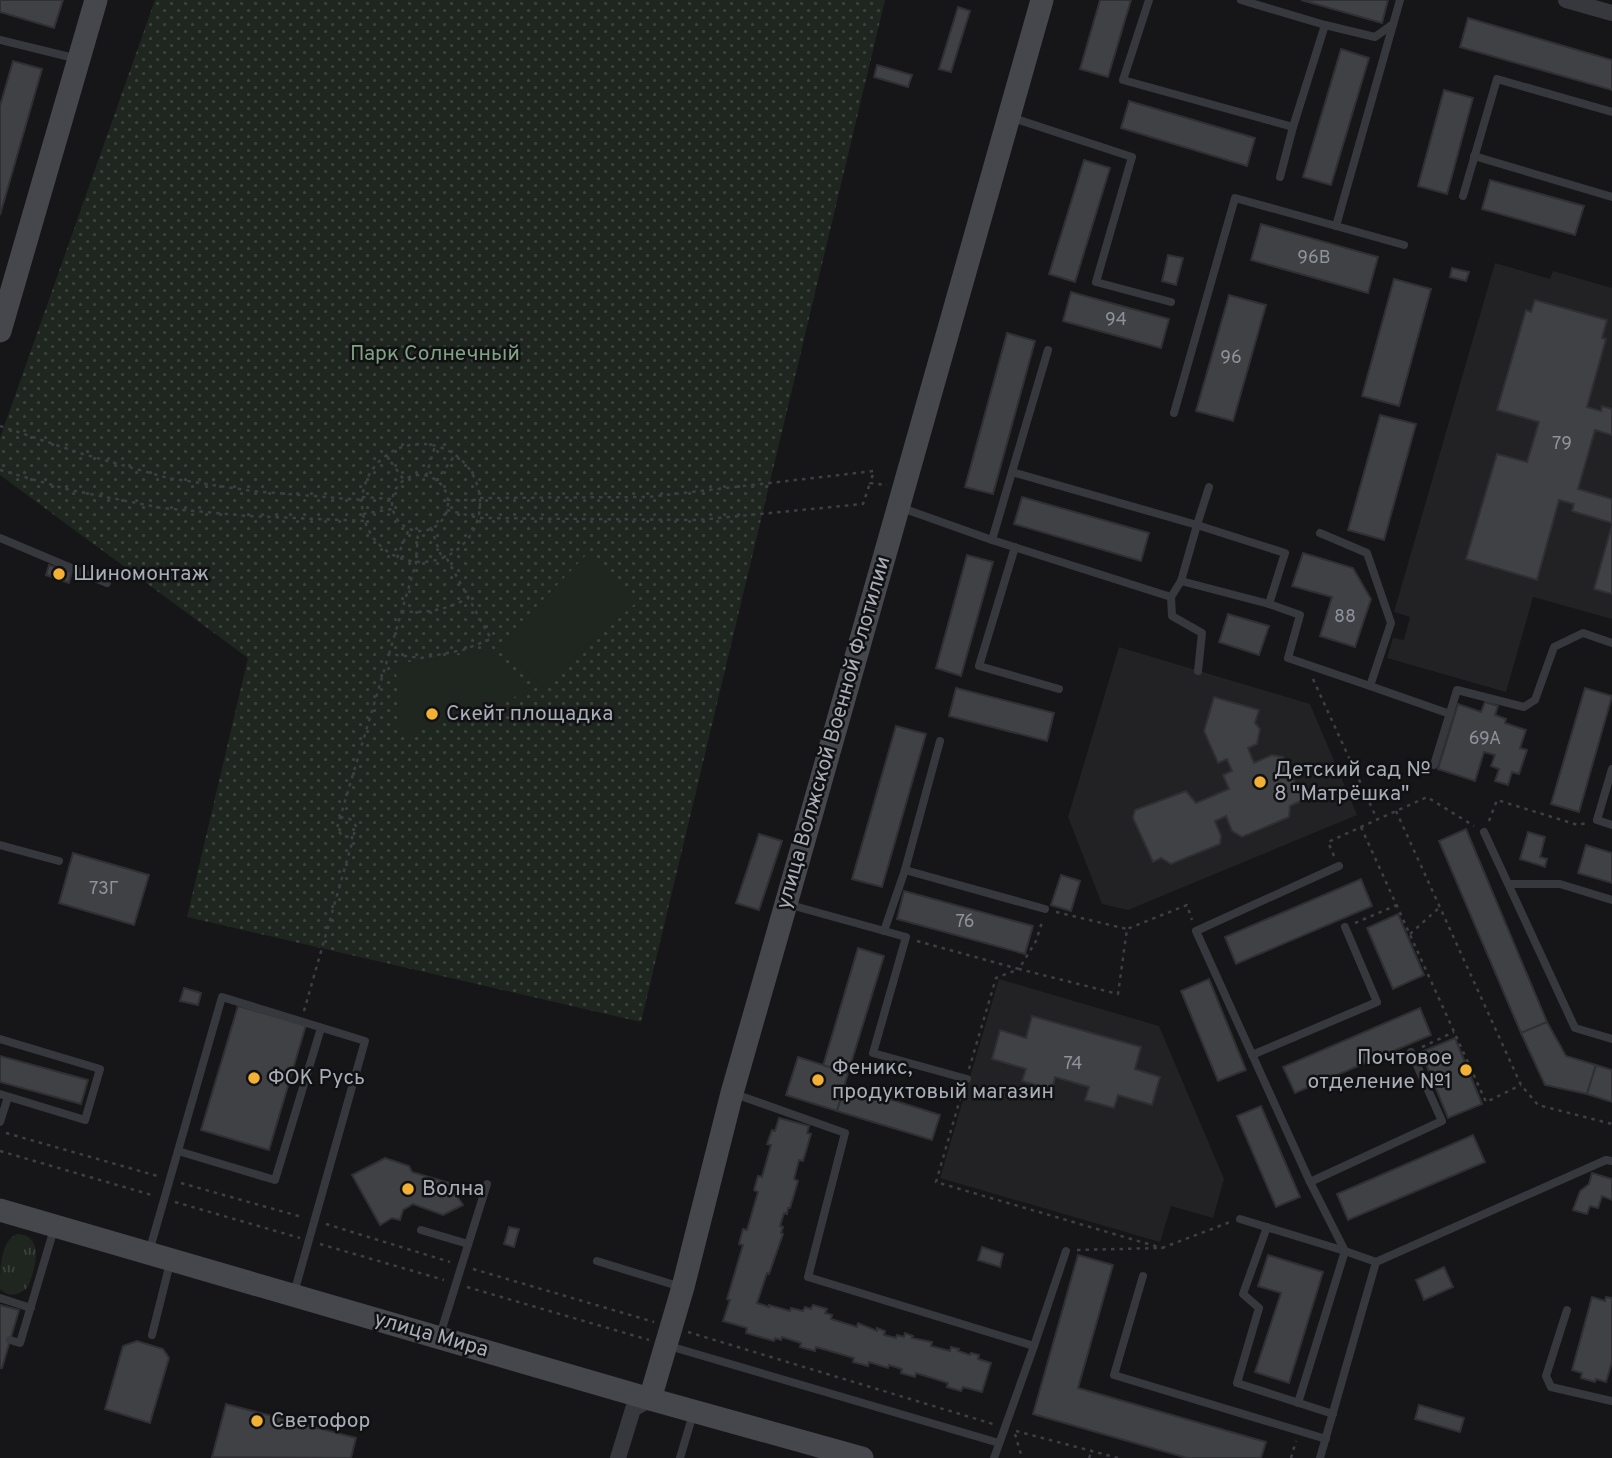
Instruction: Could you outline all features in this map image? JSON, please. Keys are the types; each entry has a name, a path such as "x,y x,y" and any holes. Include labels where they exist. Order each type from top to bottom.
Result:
{"street":[{"path":"0,331 96,0"},
{"name":"улица Волжской Военной Флотилии","path":"618,1458 633,1409 650,1399 669,1336 732,1093 1042,0"},
{"path":"1566,0 1612,13"},
{"name":"улица Мира","path":"1,1213 862,1458"}],"lane":[{"path":"1149,0 1123,80 1293,127"},
{"path":"1241,0 1375,37 1393,24"},
{"path":"1336,226 1399,0"},
{"path":"1280,177 1325,25"},
{"path":"0,40 78,59"},
{"path":"1463,196 1497,79 1612,112"},
{"path":"1010,117 1132,157 1096,282 1171,302"},
{"path":"1474,156 1612,197"},
{"path":"1174,413 1235,198 1404,245"},
{"path":"992,540 1048,350"},
{"path":"1012,472 1285,553 1269,604"},
{"path":"1198,671 1202,633 1172,616 1171,597 1181,581 1209,487"},
{"path":"902,497 992,540 1171,597"},
{"path":"1320,533 1367,553 1391,623 1370,686"},
{"path":"0,538 107,583"},
{"path":"1015,547 979,666 1059,689"},
{"path":"1181,581 1300,615 1287,658 1450,714"},
{"path":"1434,765 1457,690 1524,707 1535,700 1554,647 1583,633 1612,643"},
{"path":"884,931 905,870 940,741"},
{"path":"1612,769 1597,820 1612,825"},
{"path":"1484,832 1574,1028 1612,1039"},
{"path":"0,845 60,861"},
{"path":"1298,1403 1345,1251 1310,1182 1196,931 1339,866"},
{"path":"905,870 1045,909"},
{"path":"1509,884 1560,884 1612,900"},
{"path":"786,904 905,937 873,1053 967,1079"},
{"path":"1252,1055 1377,1002 1345,927"},
{"path":"152,1335 164,1199 222,997 365,1041 293,1295"},
{"path":"178,1151 275,1180 321,1028"},
{"path":"0,1040 100,1069 85,1121 4,1096 0,1122"},
{"path":"1310,1182 1442,1121 1411,1052"},
{"path":"732,1093 845,1133 808,1277 1034,1346"},
{"path":"1240,1219 1376,1262 1606,1160 1612,1161"},
{"path":"440,1338 487,1184"},
{"path":"10,1340 20,1343 54,1226"},
{"path":"1267,1227 1243,1294 1259,1308 1237,1383 1333,1414"},
{"path":"421,1230 468,1244"},
{"path":"994,1458 1066,1251"},
{"path":"597,1261 683,1287"},
{"path":"1320,1458 1376,1262"},
{"path":"1143,1276 1114,1375 1325,1439"},
{"path":"0,1298 30,1308"},
{"path":"1567,1310 1546,1376 1548,1382 1551,1387 1612,1401"},
{"path":"669,1336 999,1443"},
{"path":"680,1458 694,1411"}],"path":[{"path":"0,426 83,454 168,478 252,491 392,499"},
{"path":"418,443 435,445 456,454 470,468 478,485 481,505 477,523 468,541 453,554 435,561 416,563 397,558 381,547 369,532 363,514 362,498 366,481 374,467 386,455 401,447 418,443"},
{"path":"426,476 435,445"},
{"path":"436,481 456,454"},
{"path":"386,455 404,480"},
{"path":"0,470 70,490 162,508 248,516 365,521"},
{"path":"447,500 648,497 874,471 863,504 698,520 478,518 447,510"},
{"path":"415,475 426,476 436,481 445,492 447,510 437,525 431,528 418,531 409,529 396,518 392,509 394,492 404,480 415,475"},
{"path":"870,483 902,497"},
{"path":"363,514 392,509"},
{"path":"389,654 421,658 463,650 491,639 444,557 431,528"},
{"path":"397,558 409,529"},
{"path":"352,836 342,836 337,828 416,563 418,531"},
{"path":"401,611 439,611 468,598"},
{"path":"1307,664 1377,819"},
{"path":"1339,866 1328,842 1427,797 1484,832 1497,800 1578,825 1597,820"},
{"path":"1396,811 1521,1085 1538,1105 1612,1124"},
{"path":"302,1022 356,826 350,819 340,817"},
{"path":"1361,827 1486,1101 1521,1085"},
{"path":"1162,1248 936,1182 996,978 1019,969 1036,941 1045,909 1127,929 1186,905 1196,931"},
{"path":"1345,927 1396,905"},
{"path":"1410,934 1440,907"},
{"path":"905,937 1118,994 1127,929"},
{"path":"1411,1052 1454,1032"},
{"path":"0,1131 314,1220 462,1266 669,1336"},
{"path":"0,1152 456,1284 669,1336 1006,1427"},
{"path":"1066,1251 1162,1248 1240,1219"},
{"path":"1022,1458 1014,1431 1118,1458"},
{"path":"1089,1458 1092,1451"}],"shaded area":[{"path":"1495,263 1550,279 1553,271 1612,288 1612,619 1533,597 1506,692 1387,658 1393,638 1404,640 1410,617 1394,612"},
{"path":"1119,647 1310,704 1357,815 1128,910 1102,904 1068,817"},
{"path":"999,979 1159,1026 1224,1179 1213,1218 1171,1206 1160,1242 940,1178"}],"green space":[{"name":"Парк Солнечный","path":"155,0 885,0 641,1022 187,917 248,658 0,475 0,438"},
{"path":"590,551 639,600 542,687 501,643"},
{"name":"Скейт площадка","path":"487,651 529,692 400,737 396,664"},
{"path":"17,1234 32,1240 36,1255 35,1264 27,1288 20,1293 10,1294 0,1289 1,1266 7,1243"}],"building":[{"path":"0,0 63,0 54,28 0,12"},
{"path":"1100,0 1131,0 1108,77 1080,69"},
{"path":"1301,0 1388,0 1382,23"},
{"path":"958,7 970,11 951,72 939,69"},
{"path":"1468,18 1612,60 1612,90 1460,47"},
{"path":"1341,49 1369,58 1331,185 1303,177"},
{"path":"13,61 42,69 0,215 0,106"},
{"path":"877,65 912,75 908,87 874,77"},
{"path":"1444,90 1473,98 1447,194 1418,186"},
{"path":"1129,101 1255,138 1247,166 1121,128"},
{"path":"1084,160 1110,168 1075,282 1049,274"},
{"path":"1490,180 1584,206 1575,235 1482,209"},
{"path":"1261,224 1378,257 1368,293 1251,260"},
{"path":"1168,255 1183,258 1176,285 1162,281"},
{"path":"1452,268 1469,272 1466,281 1450,277"},
{"path":"1394,279 1431,289 1399,406 1362,396"},
{"path":"1071,292 1169,319 1161,348 1063,321"},
{"path":"1229,295 1266,305 1233,421 1196,411"},
{"path":"1535,300 1607,320 1602,338 1606,339 1587,407 1601,411 1602,406 1612,409 1612,435 1595,430 1578,489 1612,499 1612,523 1572,511 1574,504 1559,500 1537,580 1466,559 1497,454 1527,462 1539,422 1497,410 1526,310 1531,312"},
{"path":"1007,333 1035,341 993,494 965,487"},
{"path":"1380,415 1416,424 1384,540 1348,530"},
{"path":"1022,497 1149,533 1141,561 1014,524"},
{"path":"1612,525 1612,594 1594,589"},
{"path":"1303,553 1353,568 1371,599 1355,647 1320,636 1332,597 1292,586"},
{"path":"967,555 993,562 961,676 936,668"},
{"name":"Шиномонтаж","path":"49,565 72,572 69,583 46,575"},
{"path":"1228,614 1269,626 1259,655 1219,642"},
{"path":"956,688 1054,713 1047,741 949,716"},
{"path":"1585,688 1612,696 1579,812 1551,804"},
{"name":"Детский сад № 8 \"Матрёшка\"","path":"1214,697 1259,710 1255,723 1260,729 1257,744 1248,748 1254,763 1272,755 1283,757 1303,800 1290,806 1289,817 1242,837 1232,831 1226,816 1215,821 1221,836 1220,844 1171,864 1161,858 1153,862 1133,818 1135,810 1186,791 1196,803 1229,789 1223,775 1232,771 1227,759 1218,763 1204,731"},
{"path":"1485,702 1498,706 1495,715 1506,719 1505,723 1526,730 1520,748 1527,750 1519,774 1512,772 1508,785 1495,781 1499,769 1491,766 1495,755 1484,752 1475,781 1438,769 1458,704 1481,712"},
{"path":"896,726 926,734 882,887 852,879"},
{"path":"1466,829 1547,1022 1521,1033 1439,841"},
{"path":"1528,832 1545,837 1540,857 1547,859 1545,867 1520,859"},
{"path":"759,834 782,841 759,910 736,903"},
{"path":"1586,845 1612,853 1612,883 1578,873"},
{"path":"73,853 149,875 134,925 59,903"},
{"path":"1061,875 1080,881 1071,911 1051,905"},
{"path":"1361,879 1372,906 1236,964 1225,937"},
{"path":"904,891 1033,926 1025,954 897,919"},
{"path":"1398,914 1424,975 1393,989 1367,928"},
{"path":"858,948 884,956 848,1073 823,1066"},
{"path":"1209,979 1246,1070 1218,1081 1181,991"},
{"path":"184,988 201,993 198,1005 180,1001"},
{"name":"ФОК Русь","path":"238,1006 306,1025 269,1150 201,1130"},
{"path":"1420,1008 1431,1035 1295,1093 1283,1067"},
{"path":"1032,1016 1141,1047 1135,1069 1160,1077 1152,1105 1118,1095 1114,1108 1085,1100 1089,1087 1055,1077 1052,1090 1022,1081 1026,1069 992,1059 1000,1030 1026,1038"},
{"path":"1547,1022 1566,1056 1596,1065 1587,1094 1545,1085 1521,1033"},
{"path":"1455,1038 1482,1104 1448,1118 1421,1052"},
{"path":"0,1056 88,1080 81,1104 0,1082"},
{"name":"Феникс, продуктовый магазин","path":"798,1057 848,1073 837,1111 786,1095"},
{"path":"1596,1065 1612,1070 1612,1102 1587,1094"},
{"path":"845,1085 940,1115 932,1140 837,1111"},
{"path":"1261,1106 1300,1197 1276,1207 1237,1116"},
{"path":"779,1118 809,1126 807,1133 811,1134 803,1161 799,1160 794,1179 798,1181 790,1208 787,1214 784,1213 780,1226 783,1227 783,1234 757,1303 790,1311 791,1308 803,1311 805,1307 811,1309 813,1305 827,1309 825,1313 832,1315 831,1319 857,1327 858,1323 877,1331 877,1328 885,1331 884,1335 896,1338 897,1335 904,1337 905,1333 913,1336 912,1338 932,1342 931,1346 950,1351 951,1347 970,1355 979,1355 978,1359 991,1363 982,1392 963,1387 961,1391 947,1387 948,1383 916,1373 915,1377 901,1373 902,1369 889,1365 888,1368 869,1362 868,1366 853,1362 854,1358 816,1347 815,1351 800,1347 801,1343 782,1337 781,1340 775,1338 774,1341 746,1333 747,1328 723,1321 743,1245 739,1244 743,1229 747,1230 758,1192 754,1190 758,1176 762,1177 771,1145 767,1144"},
{"path":"1473,1135 1485,1162 1348,1220 1337,1194"},
{"name":"Волна","path":"385,1158 409,1166 412,1172 456,1185 455,1193 463,1205 443,1215 413,1204 403,1210 400,1220 392,1218 380,1225 352,1175"},
{"path":"1592,1173 1612,1179 1612,1200 1602,1196 1598,1208 1590,1206 1587,1214 1573,1210 1580,1191 1589,1184"},
{"path":"509,1227 519,1229 514,1247 504,1244"},
{"path":"982,1247 1003,1254 1000,1267 978,1260"},
{"path":"1078,1255 1113,1265 1078,1388 1266,1442 1261,1458 1187,1458 1033,1414"},
{"path":"1268,1255 1323,1272 1289,1383 1255,1372 1281,1293 1258,1286"},
{"path":"1444,1267 1453,1287 1424,1300 1416,1280"},
{"path":"1592,1297 1605,1301 1606,1297 1612,1298 1612,1362 1606,1382 1581,1378 1582,1373 1572,1370"},
{"path":"0,1305 19,1310 2,1368 0,1368"},
{"path":"137,1341 163,1349 169,1358 150,1423 105,1409 123,1346"},
{"name":"Светофор","path":"226,1404 356,1438 351,1458 212,1457"},
{"path":"1419,1405 1464,1418 1460,1432 1415,1419"}],"place":[{"name":"Шиномонтаж","path":"59,574"},
{"name":"Скейт площадка","path":"432,714"},
{"name":"Детский сад № 8 \"Матрёшка\"","path":"1260,782"},
{"name":"Почтовое отделение №1","path":"1466,1070"},
{"name":"ФОК Русь","path":"254,1078"},
{"name":"Феникс, продуктовый магазин","path":"818,1080"},
{"name":"Волна","path":"408,1189"},
{"name":"Светофор","path":"257,1421"}]}
